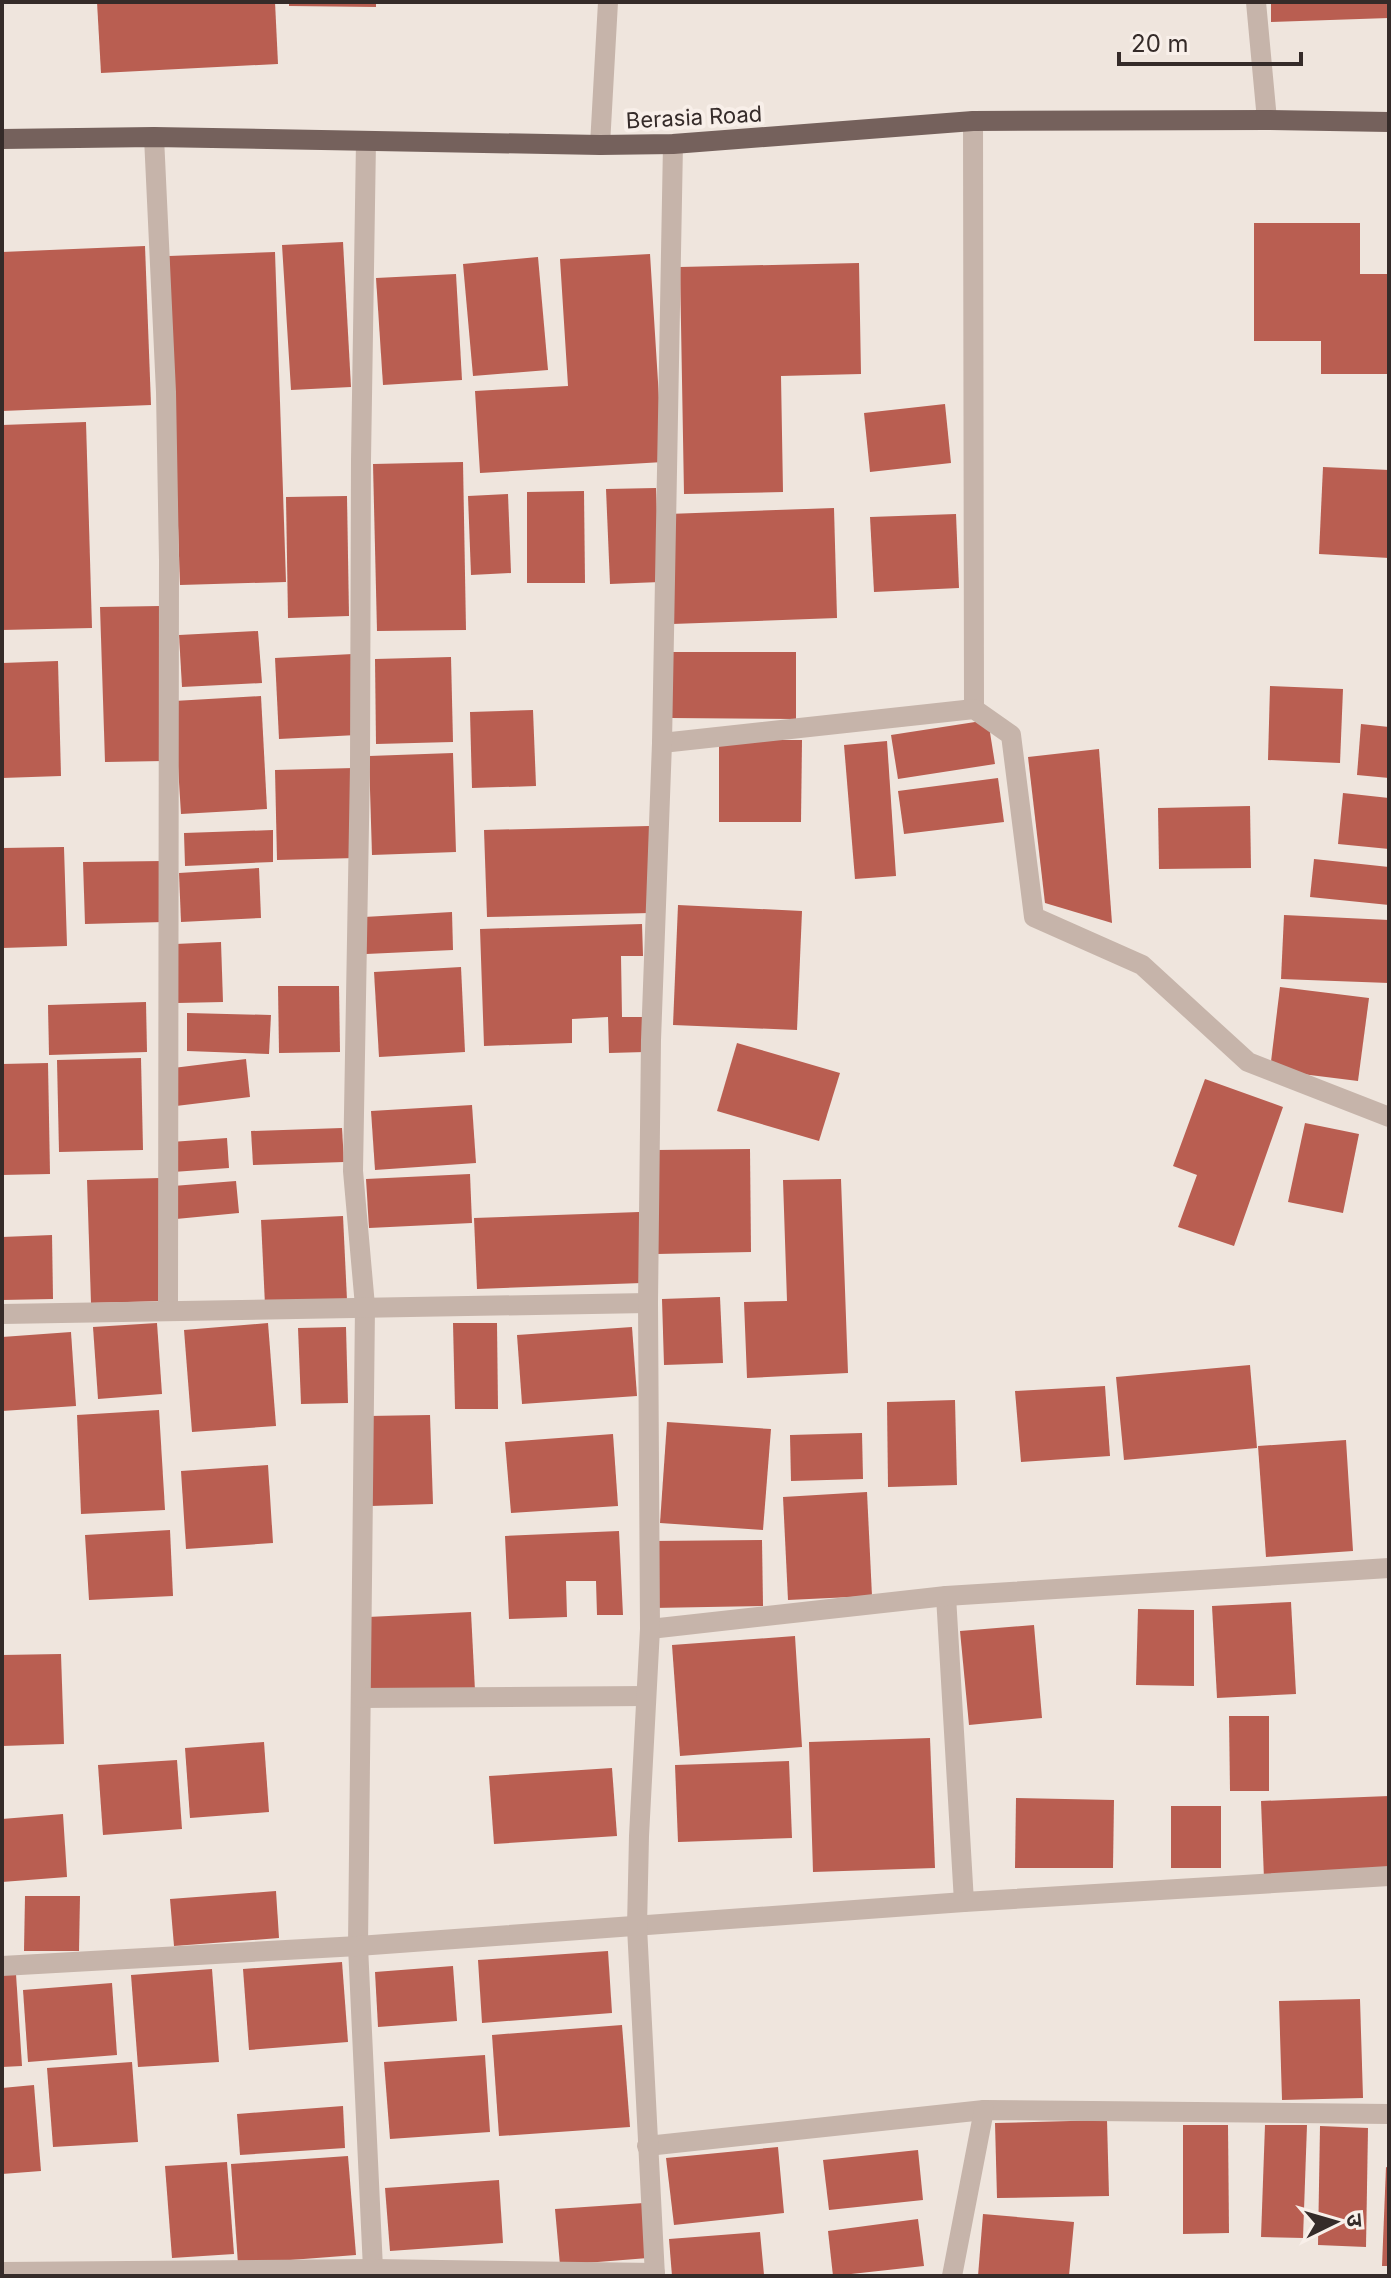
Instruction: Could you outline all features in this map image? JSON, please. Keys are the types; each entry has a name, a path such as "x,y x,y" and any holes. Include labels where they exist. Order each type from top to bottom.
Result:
{"main road":[{"name":"Berasia Road","path":"2,139 154,137 600,145 673,144 973,121 1389,122"}],"street":[{"path":"600,145 608,2"},
{"path":"1256,2 1267,120"},
{"path":"973,121 974,709"},
{"path":"154,137 166,392 169,560 168,1309"},
{"path":"366,141 353,1171 365,1306 358,1946 373,2269"},
{"path":"2,2272 373,2269 655,2275 637,1927 650,1629 648,1303 651,1040 662,743 673,144"},
{"path":"662,743 974,709 1011,735 1034,917 1142,965 1248,1062 1389,1117"},
{"path":"2,1314 648,1303"},
{"path":"650,1629 946,1596 1389,1568"},
{"path":"946,1596 964,1902"},
{"path":"361,1698 646,1696"},
{"path":"2,1966 358,1946 964,1902 1389,1876"},
{"path":"647,2146 984,2110 1389,2114"},
{"path":"952,2276 984,2110"}],"building":[{"path":"97,2 275,2 278,64 101,73"},
{"path":"289,2 376,2 376,7 289,6"},
{"path":"1271,2 1389,2 1389,18 1271,22"},
{"path":"1254,223 1360,223 1360,274 1389,274 1389,374 1321,374 1321,341 1254,341"},
{"path":"343,242 351,387 291,390 282,245"},
{"path":"145,246 151,405 2,411 2,252"},
{"path":"275,252 286,582 180,585 169,256"},
{"path":"650,254 663,462 480,473 475,391 568,386 560,259"},
{"path":"538,257 548,370 473,376 463,264"},
{"path":"859,263 861,374 781,376 783,492 684,494 680,267"},
{"path":"456,274 462,380 383,385 376,278"},
{"path":"945,404 951,463 870,472 864,413"},
{"path":"86,422 92,628 2,630 2,425"},
{"path":"463,462 466,630 377,631 373,464"},
{"path":"1323,467 1389,470 1389,558 1319,554"},
{"path":"656,488 660,582 610,584 606,489"},
{"path":"584,491 585,583 527,583 527,492"},
{"path":"508,494 511,573 471,575 468,496"},
{"path":"347,496 349,616 288,618 286,497"},
{"path":"834,508 837,618 672,624 668,514"},
{"path":"956,514 959,588 874,592 870,517"},
{"path":"160,606 164,761 105,762 100,607"},
{"path":"258,631 262,683 182,687 179,635"},
{"path":"670,652 796,652 796,719 670,718"},
{"path":"353,654 357,735 279,739 275,658"},
{"path":"451,657 453,742 376,744 375,659"},
{"path":"58,661 61,776 2,778 2,663"},
{"path":"1270,686 1343,689 1340,763 1268,760"},
{"path":"261,696 267,809 181,814 174,701"},
{"path":"533,710 536,786 472,788 470,712"},
{"path":"988,720 995,764 898,779 891,735"},
{"path":"1361,724 1389,727 1389,778 1357,775"},
{"path":"719,740 802,740 801,822 719,822"},
{"path":"887,741 896,876 855,879 844,745"},
{"path":"1099,749 1112,923 1045,903 1028,757"},
{"path":"453,753 456,852 372,855 369,756"},
{"path":"354,768 356,858 277,860 275,770"},
{"path":"998,778 1004,822 904,834 898,791"},
{"path":"1343,793 1389,798 1389,849 1338,844"},
{"path":"1250,806 1251,868 1159,869 1158,808"},
{"path":"649,826 650,913 487,917 484,830"},
{"path":"273,830 273,862 185,866 184,833"},
{"path":"64,847 67,946 2,948 2,848"},
{"path":"1314,859 1389,867 1389,905 1310,897"},
{"path":"163,861 164,922 85,924 83,862"},
{"path":"259,868 261,918 181,922 179,873"},
{"path":"678,905 802,911 797,1030 673,1025"},
{"path":"452,912 453,950 366,954 364,917"},
{"path":"1284,915 1389,920 1389,983 1281,979"},
{"path":"642,924 643,956 621,956 622,1017 644,1017 645,1052 609,1053 608,1017 572,1019 572,1043 484,1046 480,929"},
{"path":"221,942 223,1002 177,1003 175,944"},
{"path":"461,967 465,1052 379,1057 374,972"},
{"path":"278,986 339,986 340,1052 279,1053"},
{"path":"1280,987 1369,998 1358,1081 1270,1070"},
{"path":"146,1002 147,1052 49,1055 48,1005"},
{"path":"187,1013 271,1015 269,1054 187,1051"},
{"path":"737,1043 840,1073 819,1141 717,1111"},
{"path":"141,1058 143,1150 59,1152 57,1060"},
{"path":"246,1059 250,1097 176,1106 173,1068"},
{"path":"48,1063 50,1174 2,1175 2,1064"},
{"path":"1205,1079 1283,1107 1234,1246 1178,1227 1197,1175 1173,1166"},
{"path":"472,1105 476,1163 375,1170 371,1111"},
{"path":"1305,1123 1359,1134 1343,1213 1288,1202"},
{"path":"342,1128 344,1162 253,1165 251,1131"},
{"path":"227,1138 229,1168 173,1172 171,1142"},
{"path":"750,1149 751,1252 657,1254 656,1150"},
{"path":"470,1174 472,1223 369,1228 366,1179"},
{"path":"160,1178 164,1301 91,1303 87,1180"},
{"path":"841,1179 848,1373 747,1378 744,1302 787,1301 783,1180"},
{"path":"236,1181 239,1213 176,1219 173,1186"},
{"path":"639,1212 642,1283 477,1289 474,1218"},
{"path":"343,1216 347,1300 265,1305 261,1220"},
{"path":"52,1235 53,1299 2,1300 2,1237"},
{"path":"720,1297 723,1363 664,1365 662,1299"},
{"path":"157,1323 162,1394 98,1399 93,1327"},
{"path":"268,1323 276,1426 192,1432 184,1330"},
{"path":"453,1323 497,1323 498,1409 455,1409"},
{"path":"346,1327 348,1403 301,1404 298,1328"},
{"path":"632,1327 637,1396 522,1404 517,1335"},
{"path":"71,1332 76,1406 2,1411 2,1337"},
{"path":"1250,1365 1257,1448 1124,1460 1116,1377"},
{"path":"1105,1386 1110,1456 1021,1462 1015,1391"},
{"path":"955,1400 957,1485 888,1487 887,1402"},
{"path":"159,1410 165,1510 81,1514 77,1415"},
{"path":"430,1415 433,1504 371,1506 368,1416"},
{"path":"667,1422 771,1429 763,1530 660,1523"},
{"path":"862,1433 863,1479 791,1481 790,1435"},
{"path":"613,1434 618,1506 511,1513 505,1442"},
{"path":"1346,1440 1353,1551 1266,1557 1258,1446"},
{"path":"268,1465 273,1543 186,1549 181,1471"},
{"path":"867,1492 872,1596 788,1600 783,1497"},
{"path":"170,1530 173,1596 89,1600 85,1535"},
{"path":"619,1531 623,1615 597,1615 596,1581 566,1581 567,1617 509,1619 505,1536"},
{"path":"762,1540 763,1606 652,1608 651,1541"},
{"path":"1291,1602 1296,1694 1217,1698 1212,1606"},
{"path":"1138,1609 1194,1610 1194,1686 1136,1685"},
{"path":"471,1612 475,1691 365,1696 368,1617"},
{"path":"1034,1625 1042,1718 969,1725 960,1631"},
{"path":"795,1636 802,1747 680,1756 672,1645"},
{"path":"61,1654 64,1744 2,1746 2,1655"},
{"path":"1229,1716 1269,1716 1269,1791 1230,1791"},
{"path":"930,1738 935,1868 813,1872 809,1742"},
{"path":"264,1742 269,1812 190,1818 185,1748"},
{"path":"177,1760 182,1829 103,1835 98,1765"},
{"path":"789,1761 792,1838 678,1842 675,1765"},
{"path":"612,1768 617,1836 494,1844 489,1776"},
{"path":"1389,1796 1389,1874 1264,1879 1261,1801"},
{"path":"1016,1798 1114,1800 1113,1868 1015,1868"},
{"path":"1171,1806 1221,1806 1221,1868 1171,1868"},
{"path":"63,1814 67,1877 2,1882 2,1819"},
{"path":"276,1891 279,1938 174,1946 170,1899"},
{"path":"25,1896 80,1896 79,1951 24,1951"},
{"path":"608,1951 612,2013 482,2023 478,1960"},
{"path":"342,1962 348,2042 249,2050 243,1969"},
{"path":"453,1966 457,2021 378,2027 375,1972"},
{"path":"212,1969 219,2062 138,2067 131,1975"},
{"path":"16,1974 22,2066 2,2067 2,1975"},
{"path":"112,1983 117,2055 28,2062 23,1990"},
{"path":"1360,1999 1363,2098 1282,2100 1279,2001"},
{"path":"622,2025 630,2127 499,2136 492,2035"},
{"path":"485,2055 490,2132 390,2139 384,2062"},
{"path":"132,2062 138,2142 53,2147 47,2068"},
{"path":"34,2085 41,2171 2,2174 2,2088"},
{"path":"343,2106 345,2148 240,2155 237,2114"},
{"path":"1107,2120 1109,2196 997,2198 995,2123"},
{"path":"1183,2125 1228,2125 1229,2233 1183,2234"},
{"path":"1265,2125 1307,2125 1303,2238 1261,2237"},
{"path":"1320,2126 1368,2128 1366,2247 1318,2245"},
{"path":"778,2147 784,2213 674,2225 666,2158"},
{"path":"918,2150 923,2200 829,2210 823,2160"},
{"path":"348,2156 356,2255 238,2264 231,2164"},
{"path":"227,2162 234,2254 172,2258 165,2166"},
{"path":"1386,2167 1389,2168 1389,2266 1382,2266"},
{"path":"499,2180 503,2243 390,2251 385,2188"},
{"path":"644,2203 648,2258 560,2265 555,2209"},
{"path":"983,2214 1074,2222 1069,2276 978,2276"},
{"path":"918,2219 924,2266 833,2276 828,2231"},
{"path":"760,2232 764,2275 672,2276 669,2239"}]}
